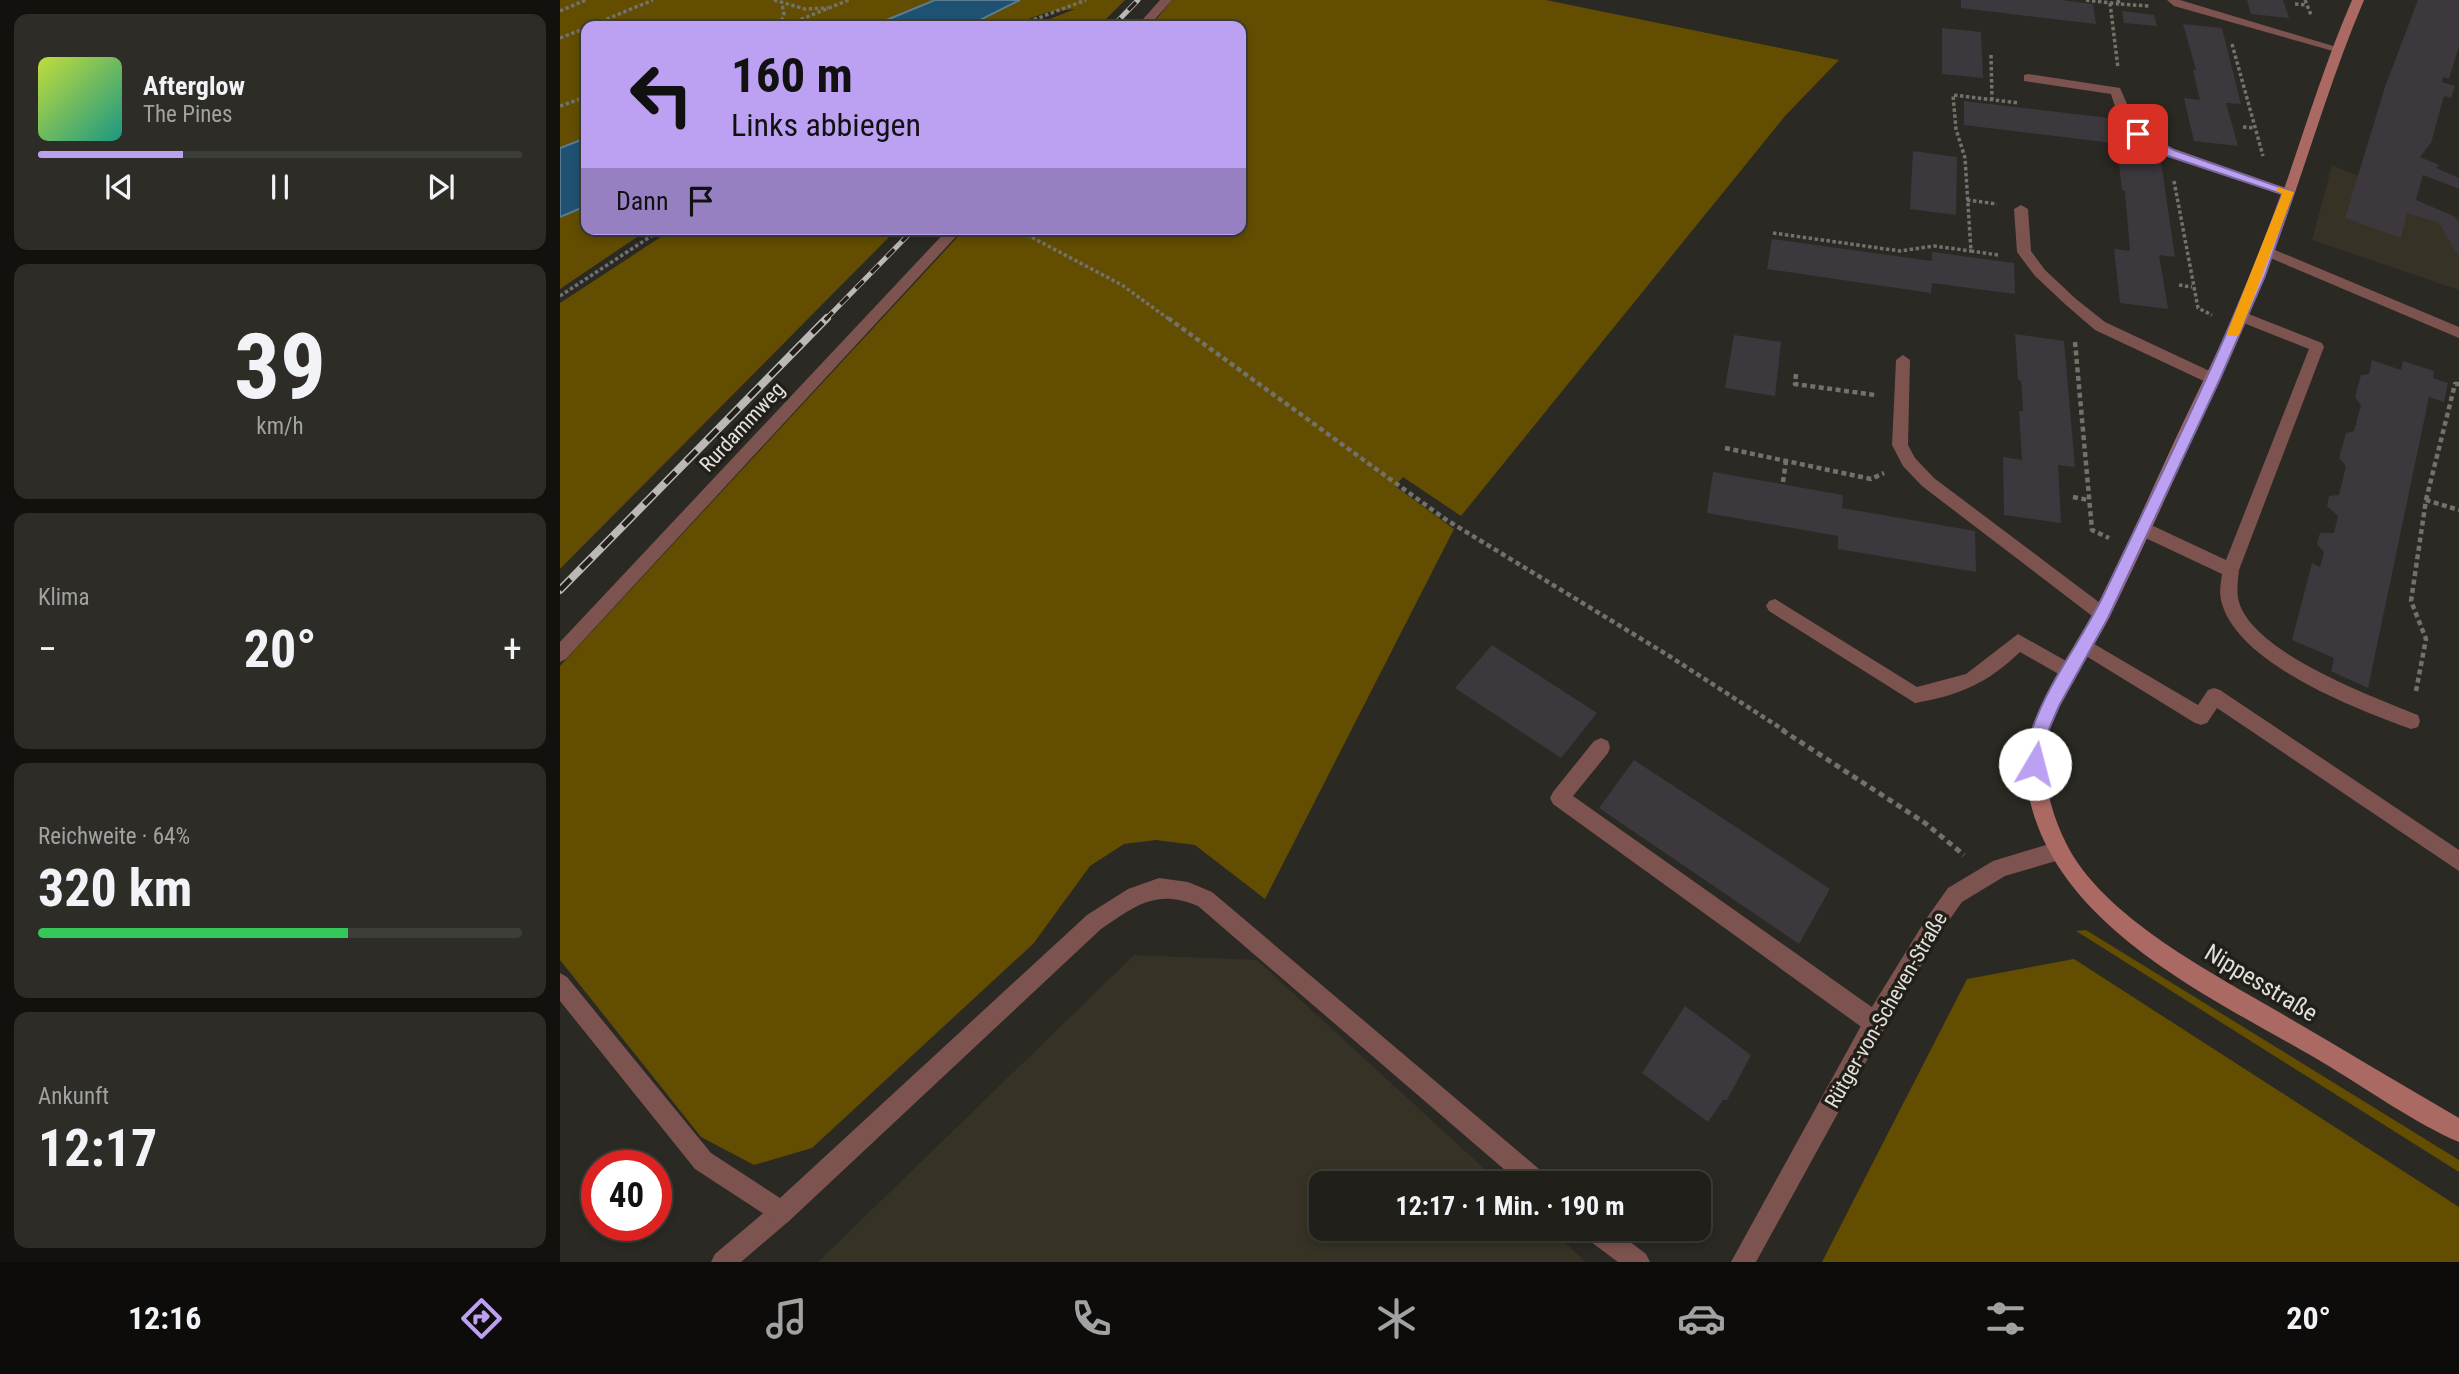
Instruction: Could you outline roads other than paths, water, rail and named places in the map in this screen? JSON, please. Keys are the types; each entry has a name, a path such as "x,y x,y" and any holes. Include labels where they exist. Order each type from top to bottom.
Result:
{"street":[{"path":"1147,21 1166,0"},
{"path":"2174,0 2178,4 2337,49"},
{"path":"2059,851 2040,802 2036,748 2052,702 2102,614 2239,321 2268,252 2337,49 2358,0"},
{"path":"2028,78 2116,91 2120,110 2138,134 2169,153 2288,192"},
{"path":"2021,209 2024,251 2029,261 2071,302 2100,326 2213,379"},
{"name":"Rurdammweg","path":"560,654 950,235"},
{"path":"2268,252 2459,333"},
{"path":"2239,321 2317,347 2231,570 2230,603 2253,639 2297,670 2411,720"},
{"path":"1903,360 1900,444 1909,462 1928,482 2102,614"},
{"path":"2143,529 2231,570"},
{"path":"1775,606 1915,695 1950,690 1986,674 2018,642 2069,672"},
{"path":"2084,646 2201,717 2214,696 2459,861"},
{"path":"1601,747 1560,798 1875,1023"},
{"name":"Rütger-von-Scheven-Straße","path":"1743,1262 1875,1023 1933,926 1955,895 1987,874 2059,851"},
{"name":"Nippesstraße","path":"2059,851 2086,889 2133,932 2181,966 2459,1131"},
{"path":"723,1262 781,1213 1094,922 1131,898 1158,887 1181,887 1205,900 1524,1171"},
{"path":"560,984 703,1161 781,1213"},
{"path":"1609,1241 1638,1262"}],"water":[{"path":"935,0 1020,0 978,21 884,21"},
{"path":"581,140 581,208 560,217 560,148"}],"railway":[{"path":"1118,21 1138,0"},
{"path":"825,320 908,235"},
{"path":"560,590 827,318"}]}
